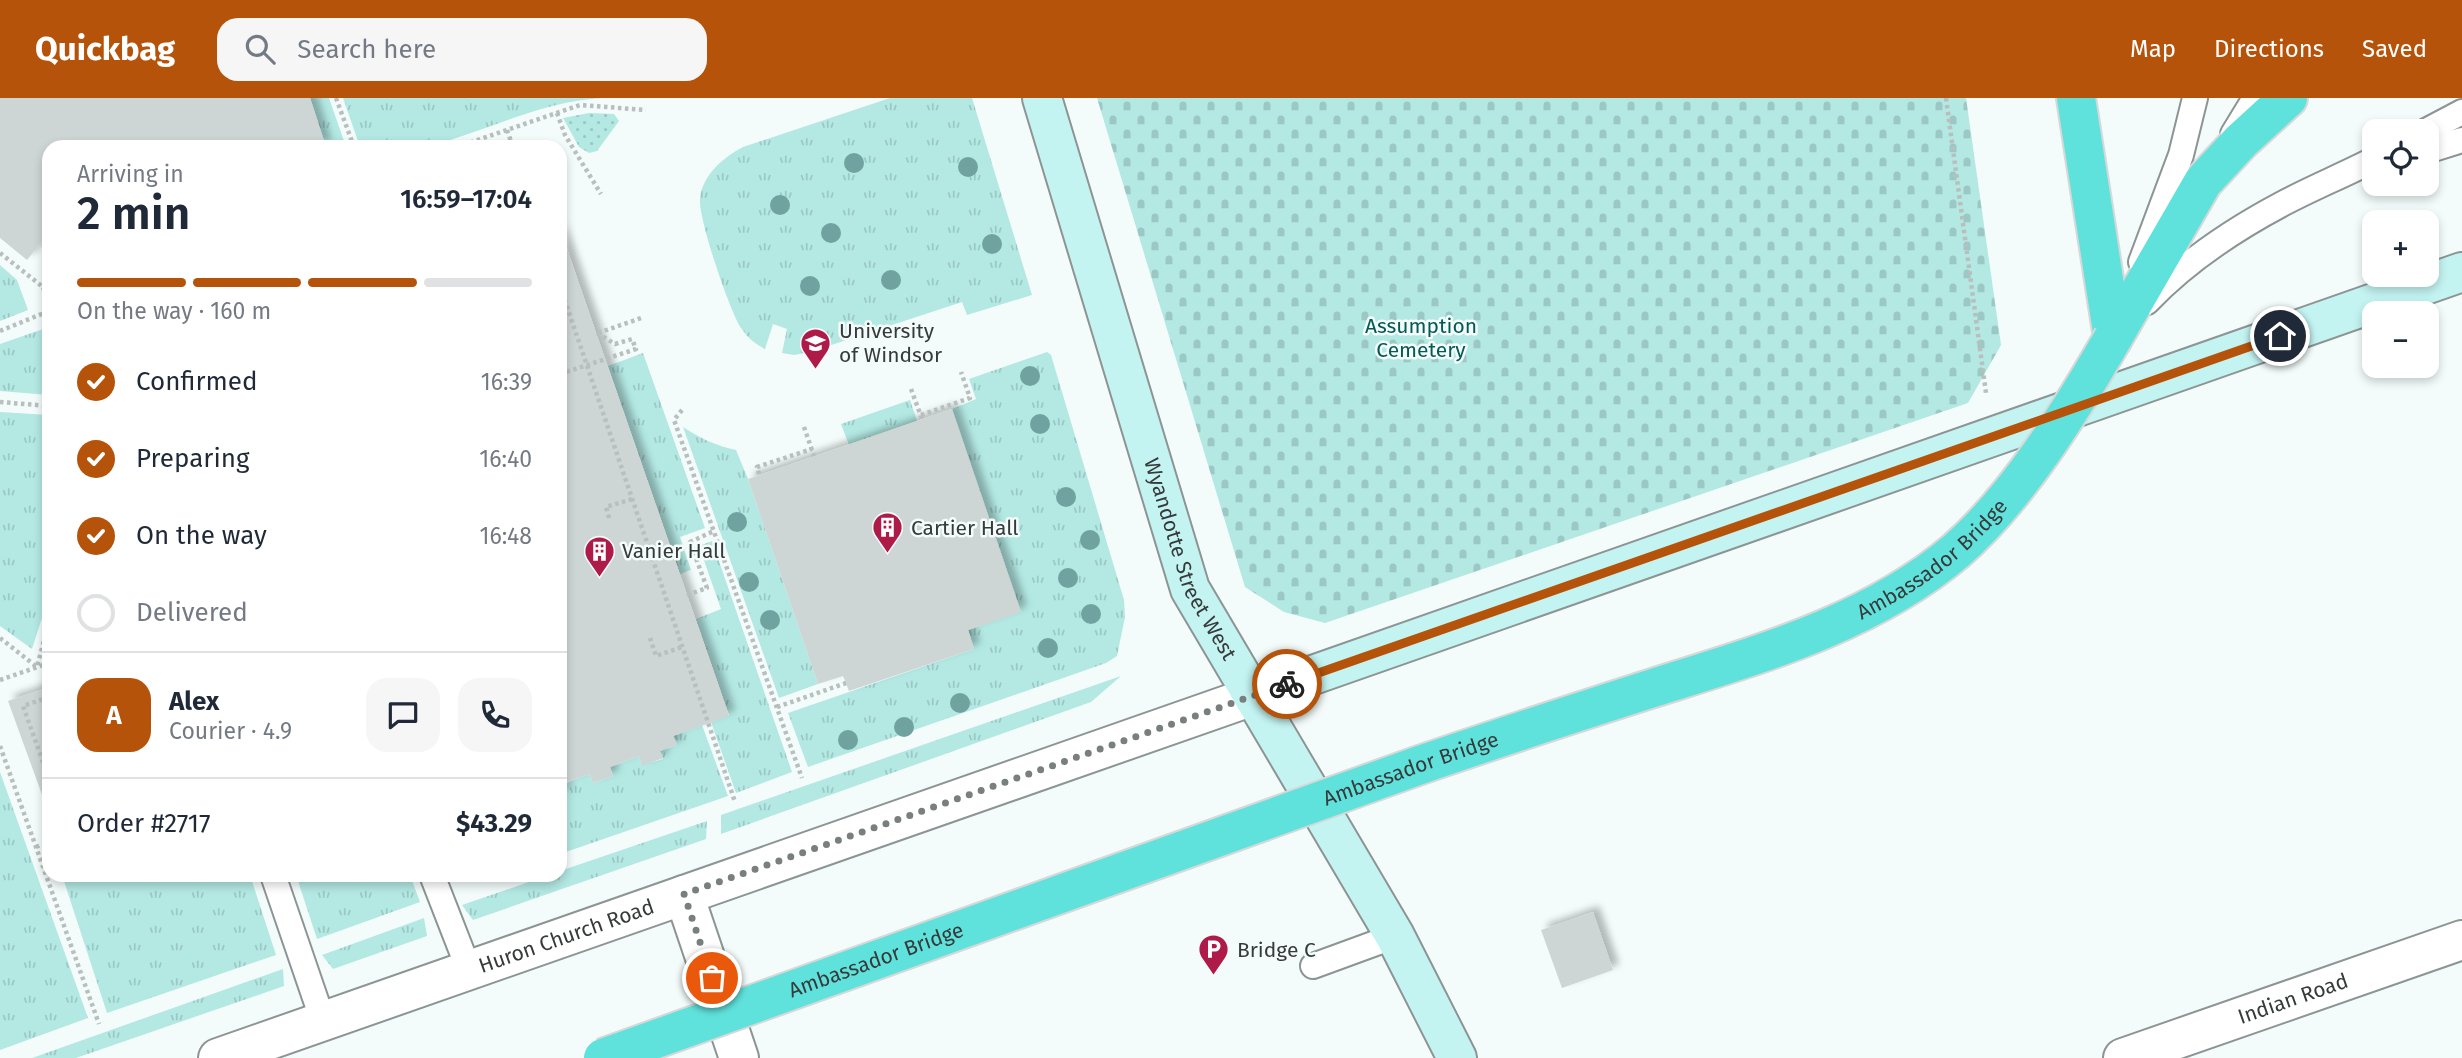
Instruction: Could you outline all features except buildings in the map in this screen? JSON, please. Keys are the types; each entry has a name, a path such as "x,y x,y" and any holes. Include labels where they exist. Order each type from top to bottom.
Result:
{"highway":[{"path":"2076,98 2113,338"},
{"name":"Ambassador Bridge","path":"603,1058 1420,765 1764,652 1843,621 1886,598 1929,572 1957,550 2019,482 2085,387 2113,338 2192,169 2241,141 2277,99"}],"main road":[{"name":"Wyandotte Street West","path":"1042,98 1190,589 1395,936 1457,1058"},
{"name":"Huron Church Road","path":"1253,696 2462,272"}],"street":[{"name":"Huron Church Road","path":"218,1058 1253,696"},
{"path":"684,894 739,1058"},
{"name":"Indian Road","path":"2123,1058 2462,940"}],"lane":[{"path":"2192,169 2195,98"},
{"path":"2192,169 2210,98"},
{"path":"2439,124 2462,112"},
{"path":"2439,147 2462,140"},
{"path":"2113,338 2168,279 2210,246 2283,203 2362,166"},
{"path":"2338,179 2362,171"},
{"path":"275,882 323,1021"},
{"path":"435,882 469,970"},
{"path":"1313,966 1395,936"}],"path":[{"path":"336,98 351,140"},
{"path":"1946,98 1986,394"},
{"path":"478,140 580,105 646,110"},
{"path":"558,113 565,135 601,194"},
{"path":"507,130 511,140"},
{"path":"0,253 42,283"},
{"path":"567,306 735,802"},
{"path":"0,331 42,314"},
{"path":"567,372 636,349 632,339 615,344 597,333 643,317"},
{"path":"911,389 922,417 970,398 961,372"},
{"path":"0,402 42,405"},
{"path":"682,410 674,420 802,778"},
{"path":"804,427 814,456"},
{"path":"759,474 757,467 811,449"},
{"path":"609,518 606,507 632,499"},
{"path":"687,595 707,588 691,542 714,531"},
{"path":"0,638 37,667"},
{"path":"650,638 656,656 682,647"},
{"path":"37,667 42,648"},
{"path":"0,680 42,665"},
{"path":"777,707 846,683"},
{"path":"42,699 23,706 42,759"},
{"path":"0,746 42,864"},
{"path":"36,847 42,845"},
{"path":"48,882 99,1024"}],"green space":[{"path":"310,98 329,98 344,140 324,140"},
{"path":"343,98 601,98 557,105 452,140 358,140"},
{"path":"890,98 972,98 1032,295 967,315 962,302 794,355 782,353 787,329 773,324 765,349 741,328 723,285 701,209 700,199 705,182 722,162 743,147"},
{"name":"Assumption Cemetery","path":"1097,98 1966,98 2001,345 1968,403 1325,623 1284,612 1245,587"},
{"path":"589,113 614,114 619,121 597,151 589,153 579,147 563,118"},
{"path":"0,265 17,280 28,310 0,321"},
{"path":"42,329 42,394 0,391 0,344"},
{"path":"1047,352 1051,355 1124,600 1125,617 1117,656 1106,663 808,767 788,713 974,649 968,630 952,409 976,399 969,379"},
{"path":"643,353 705,528 680,537 691,570 680,574 608,366"},
{"path":"910,400 917,421 849,445 841,424"},
{"path":"0,412 42,415 42,618 32,649 0,626"},
{"path":"683,427 708,441 736,450 818,684 779,698"},
{"path":"712,541 792,772 736,793 711,722 729,715 696,619 721,609 699,546"},
{"path":"1121,676 1091,702 721,834 721,815"},
{"path":"702,725 728,796 567,852 567,782 589,774 593,783 613,776 610,767 639,756 642,765 663,759 660,751 676,745 673,736"},
{"path":"0,772 88,1018 0,1050"},
{"path":"707,821 706,839 473,920 462,905 529,882 567,882 567,869"},
{"path":"64,882 252,882 276,955 107,1013"},
{"path":"298,882 413,882 420,902 317,939"},
{"path":"424,918 427,936 333,969 322,955"},
{"path":"283,969 284,986 76,1058 32,1058"}],"way so far":[{"path":"712,978 684,894 1287,684"}],"place":[{"name":"University of Windsor","path":"816,370"},
{"name":"Cartier Hall","path":"888,555"},
{"name":"Vanier Hall","path":"599,578"},
{"name":"Bridge C","path":"1214,977"}],"route":[{"path":"1287,684 2280,336"}]}
